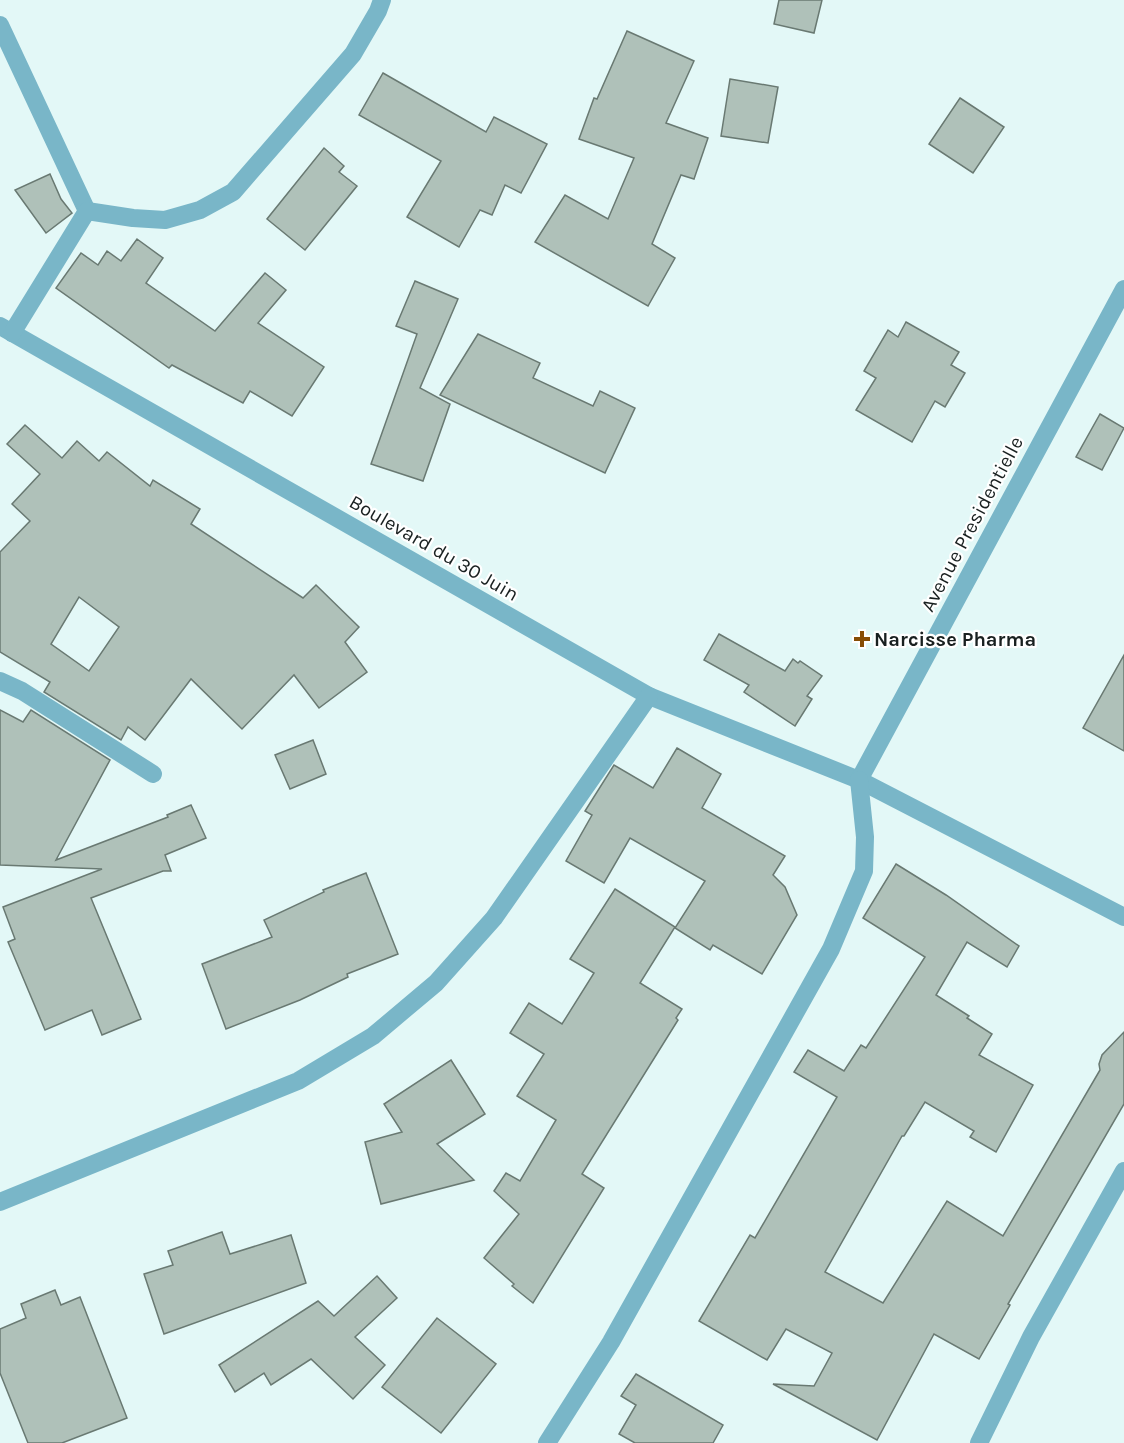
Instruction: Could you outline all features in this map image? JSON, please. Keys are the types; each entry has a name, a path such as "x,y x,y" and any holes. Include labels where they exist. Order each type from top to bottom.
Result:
{"street":[{"path":"87,211 165,220 200,210 233,192 353,54 382,0"},
{"path":"0,26 87,211"},
{"path":"6,330 87,211"},
{"name":"Avenue Presidentielle","path":"859,780 1124,289"},
{"name":"Boulevard du 30 Juin","path":"6,330 649,696 859,780 1124,917"},
{"path":"0,681 22,691 153,774"},
{"path":"0,1202 298,1081 373,1036 436,983 494,918 649,696"},
{"path":"547,1443 611,1342 831,949 864,872 865,837 859,780"},
{"path":"979,1443 1031,1337 1124,1171"}],"building":[{"path":"779,0 822,0 814,33 774,24"},
{"path":"627,31 694,61 666,123 708,138 694,179 681,175 652,244 675,258 648,306 535,242 565,195 608,219 634,158 579,139 594,98 597,99"},
{"path":"383,73 486,132 494,117 547,144 521,193 505,185 492,215 480,210 459,247 407,217 441,161 359,115"},
{"path":"730,79 778,87 768,143 721,136"},
{"path":"960,98 1004,127 973,173 929,144"},
{"path":"324,148 344,166 339,172 357,186 305,250 267,219"},
{"path":"50,174 61,199 72,213 46,233 15,190"},
{"path":"137,239 163,258 146,283 215,331 265,273 286,290 258,323 324,367 292,416 250,391 243,403 172,365 169,368 56,288 81,253 98,265 107,251 121,261"},
{"path":"415,281 458,299 420,388 450,404 423,481 371,464 417,334 396,326"},
{"path":"906,322 959,352 951,365 965,373 945,407 935,401 912,442 856,410 876,378 864,371 888,330 898,337"},
{"path":"478,334 540,363 533,378 593,406 600,391 635,408 605,473 440,395"},
{"path":"1100,414 1124,428 1102,470 1076,457"},
{"path":"25,425 62,458 77,441 99,461 107,452 150,486 153,480 200,509 191,524 303,598 316,585 359,627 345,642 367,672 319,708 294,675 242,729 191,679 145,740 128,727 121,740 44,692 50,682 0,652 0,552 30,521 12,504 40,474 7,444","holes":["79,597 119,627 89,671 51,644"]},
{"path":"719,634 785,671 793,659 798,663 800,661 822,676 807,696 812,699 795,726 744,692 749,685 704,660"},
{"path":"1124,655 1124,751 1083,728"},
{"path":"0,710 23,722 31,710 110,760 56,860 168,817 167,815 191,805 206,838 165,855 171,871 163,871 91,898 141,1019 102,1035 92,1010 45,1030 8,942 15,939 3,907 102,869 0,865"},
{"path":"313,740 326,774 290,789 275,755"},
{"path":"677,748 721,774 702,808 785,856 773,875 785,887 797,915 762,974 713,945 710,950 675,928 705,881 630,838 604,883 566,861 592,815 585,811 614,765 653,788"},
{"path":"896,864 946,895 1019,946 1007,967 967,942 936,995 992,1034 979,1055 1033,1085 996,1152 970,1137 974,1131 925,1102 902,1136 825,1272 883,1303 947,1201 1003,1236 1100,1070 1102,1055 1124,1032 1124,1104 1008,1304 1010,1305 979,1359 934,1334 877,1440 773,1384 814,1386 832,1353 786,1329 767,1360 699,1321 750,1235 755,1238 837,1097 794,1072 808,1050 844,1071 861,1045 866,1048 925,957 863,918"},
{"path":"366,873 398,954 347,974 348,977 300,1000 226,1029 202,964 272,937 264,920 324,892 323,890"},
{"path":"615,889 675,927 640,983 682,1009 676,1018 678,1020 582,1174 604,1188 533,1303 484,1258 519,1214 494,1191 506,1173 520,1181 556,1120 517,1096 544,1054 510,1033 529,1003 562,1024 594,973 570,959"},
{"path":"451,1060 485,1114 437,1144 474,1180 381,1204 365,1142 402,1132 384,1104"},
{"path":"222,1232 230,1254 291,1235 306,1283 164,1334 144,1274 173,1265 168,1251"},
{"path":"377,1276 397,1298 355,1337 385,1365 353,1399 311,1359 271,1385 264,1373 235,1392 219,1365 318,1301 334,1316"},
{"path":"55,1290 61,1305 80,1297 127,1418 62,1443 28,1443 0,1373 0,1329 26,1318 21,1304"},
{"path":"437,1318 496,1364 441,1433 382,1387"},
{"path":"636,1374 723,1425 713,1443 635,1443 619,1434 636,1405 621,1396"}],"place":[{"name":"Narcisse Pharma","path":"862,639"}]}
